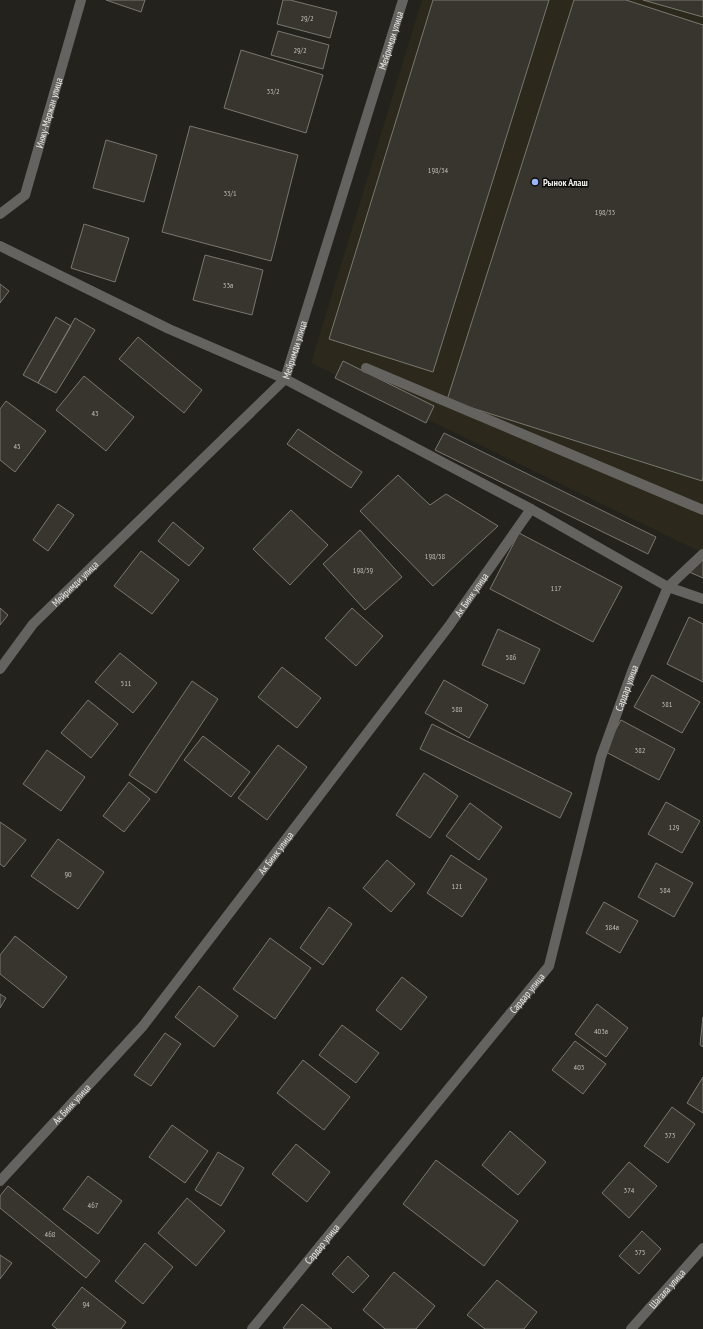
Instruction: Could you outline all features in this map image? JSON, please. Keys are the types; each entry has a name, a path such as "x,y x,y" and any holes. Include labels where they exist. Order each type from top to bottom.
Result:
{"street":[{"name":"Инжу-Маржан улица","path":"0,214 25,195 81,0"},
{"name":"Мейримди улица","path":"0,669 33,624 285,379 403,0"},
{"path":"0,246 169,329 285,379 531,508 668,587 703,599"},
{"path":"366,368 703,510"},
{"name":"Ак Биик улица","path":"0,1181 143,1026 449,626 531,508"},
{"path":"668,587 703,554"},
{"name":"Сардар улица","path":"252,1329 549,966 601,757 633,669 668,587"},
{"name":"Шагала улица","path":"631,1329 703,1248"}],"shaded area":[{"name":"Рынок Алаш","path":"422,0 703,0 703,553 311,363"}],"building":[{"path":"106,0 145,0 141,12"},
{"path":"283,0 290,0 337,12 330,38 277,24"},
{"path":"433,0 549,0 433,372 329,339"},
{"path":"574,0 626,0 703,25 702,481 447,400"},
{"path":"643,0 703,0 703,17"},
{"path":"278,31 329,45 323,69 271,55"},
{"path":"241,50 323,75 306,133 224,108"},
{"path":"190,126 298,155 271,261 162,232"},
{"path":"106,140 157,155 144,202 93,188"},
{"path":"84,224 129,238 115,282 71,268"},
{"path":"205,255 263,270 252,315 193,300"},
{"path":"0,284 9,291 0,303"},
{"path":"56,317 71,326 38,383 23,375"},
{"path":"75,318 95,330 56,393 38,383"},
{"path":"138,337 202,390 184,413 119,359"},
{"path":"343,361 434,406 426,423 335,378"},
{"path":"84,376 134,417 106,451 56,410"},
{"path":"6,401 46,431 15,472 0,460 0,409"},
{"path":"298,429 362,472 351,488 287,444"},
{"path":"444,433 656,537 648,554 435,450"},
{"path":"398,475 430,505 446,494 498,526 433,586 360,511"},
{"path":"58,504 74,515 48,551 33,540"},
{"path":"291,510 328,545 290,585 253,549"},
{"path":"173,522 204,548 189,566 158,541"},
{"path":"360,530 402,577 365,610 323,564"},
{"path":"519,533 622,587 593,642 490,589"},
{"path":"141,551 179,580 152,614 114,586"},
{"path":"703,557 703,578 687,571"},
{"path":"0,608 8,615 0,625"},
{"path":"352,608 383,636 356,666 325,638"},
{"path":"689,617 703,624 703,682 667,664"},
{"path":"498,629 540,649 524,684 482,665"},
{"path":"120,653 157,683 133,713 95,682"},
{"path":"282,667 321,698 297,728 258,697"},
{"path":"652,675 700,702 682,733 634,707"},
{"path":"444,680 488,705 469,738 425,713"},
{"path":"192,681 218,699 156,793 129,775"},
{"path":"88,700 118,724 91,758 61,733"},
{"path":"621,720 675,749 659,780 604,751"},
{"path":"432,724 572,793 560,818 420,749"},
{"path":"203,736 250,772 231,797 184,760"},
{"path":"278,745 307,767 267,820 238,798"},
{"path":"47,750 85,777 61,811 23,784"},
{"path":"424,773 458,796 430,838 396,815"},
{"path":"129,782 150,799 124,832 103,816"},
{"path":"666,802 700,821 682,853 648,834"},
{"path":"470,803 502,827 479,860 446,836"},
{"path":"0,822 26,840 4,867 0,864"},
{"path":"58,839 104,872 78,909 31,876"},
{"path":"451,855 487,879 462,917 427,893"},
{"path":"387,860 415,884 391,912 363,888"},
{"path":"656,863 693,883 674,917 638,897"},
{"path":"604,902 638,921 620,953 586,933"},
{"path":"329,907 352,924 323,965 300,948"},
{"path":"15,936 67,977 43,1008 0,974 0,955"},
{"path":"270,938 311,968 275,1019 233,989"},
{"path":"402,977 427,997 401,1030 376,1010"},
{"path":"199,986 238,1016 214,1047 175,1017"},
{"path":"0,994 6,998 0,1008"},
{"path":"597,1004 628,1028 606,1057 575,1034"},
{"path":"703,1017 703,1047 700,1045"},
{"path":"342,1025 379,1053 356,1083 319,1055"},
{"path":"165,1033 181,1044 151,1086 134,1075"},
{"path":"575,1041 606,1064 583,1094 552,1070"},
{"path":"303,1060 350,1097 324,1130 277,1093"},
{"path":"703,1077 703,1113 687,1103"},
{"path":"672,1107 695,1124 668,1163 644,1146"},
{"path":"172,1125 208,1151 185,1183 149,1157"},
{"path":"510,1131 546,1162 518,1195 482,1165"},
{"path":"296,1144 330,1172 307,1202 272,1174"},
{"path":"218,1152 244,1168 221,1206 195,1190"},
{"path":"436,1160 518,1221 484,1266 403,1204"},
{"path":"629,1162 657,1186 629,1218 602,1193"},
{"path":"88,1176 122,1201 98,1234 63,1209"},
{"path":"8,1186 100,1261 86,1278 0,1208 0,1196"},
{"path":"187,1198 225,1231 196,1266 158,1233"},
{"path":"642,1231 661,1249 639,1274 619,1256"},
{"path":"145,1243 173,1267 143,1304 115,1281"},
{"path":"0,1255 12,1263 0,1279"},
{"path":"348,1256 369,1276 353,1293 332,1274"},
{"path":"394,1272 435,1306 416,1329 385,1329 363,1310"},
{"path":"497,1280 537,1312 524,1329 485,1329 467,1315"},
{"path":"82,1287 126,1322 121,1329 57,1329 52,1325"},
{"path":"302,1304 332,1329 283,1328"}],"place":[{"name":"Рынок Алаш","path":"535,182"}]}
